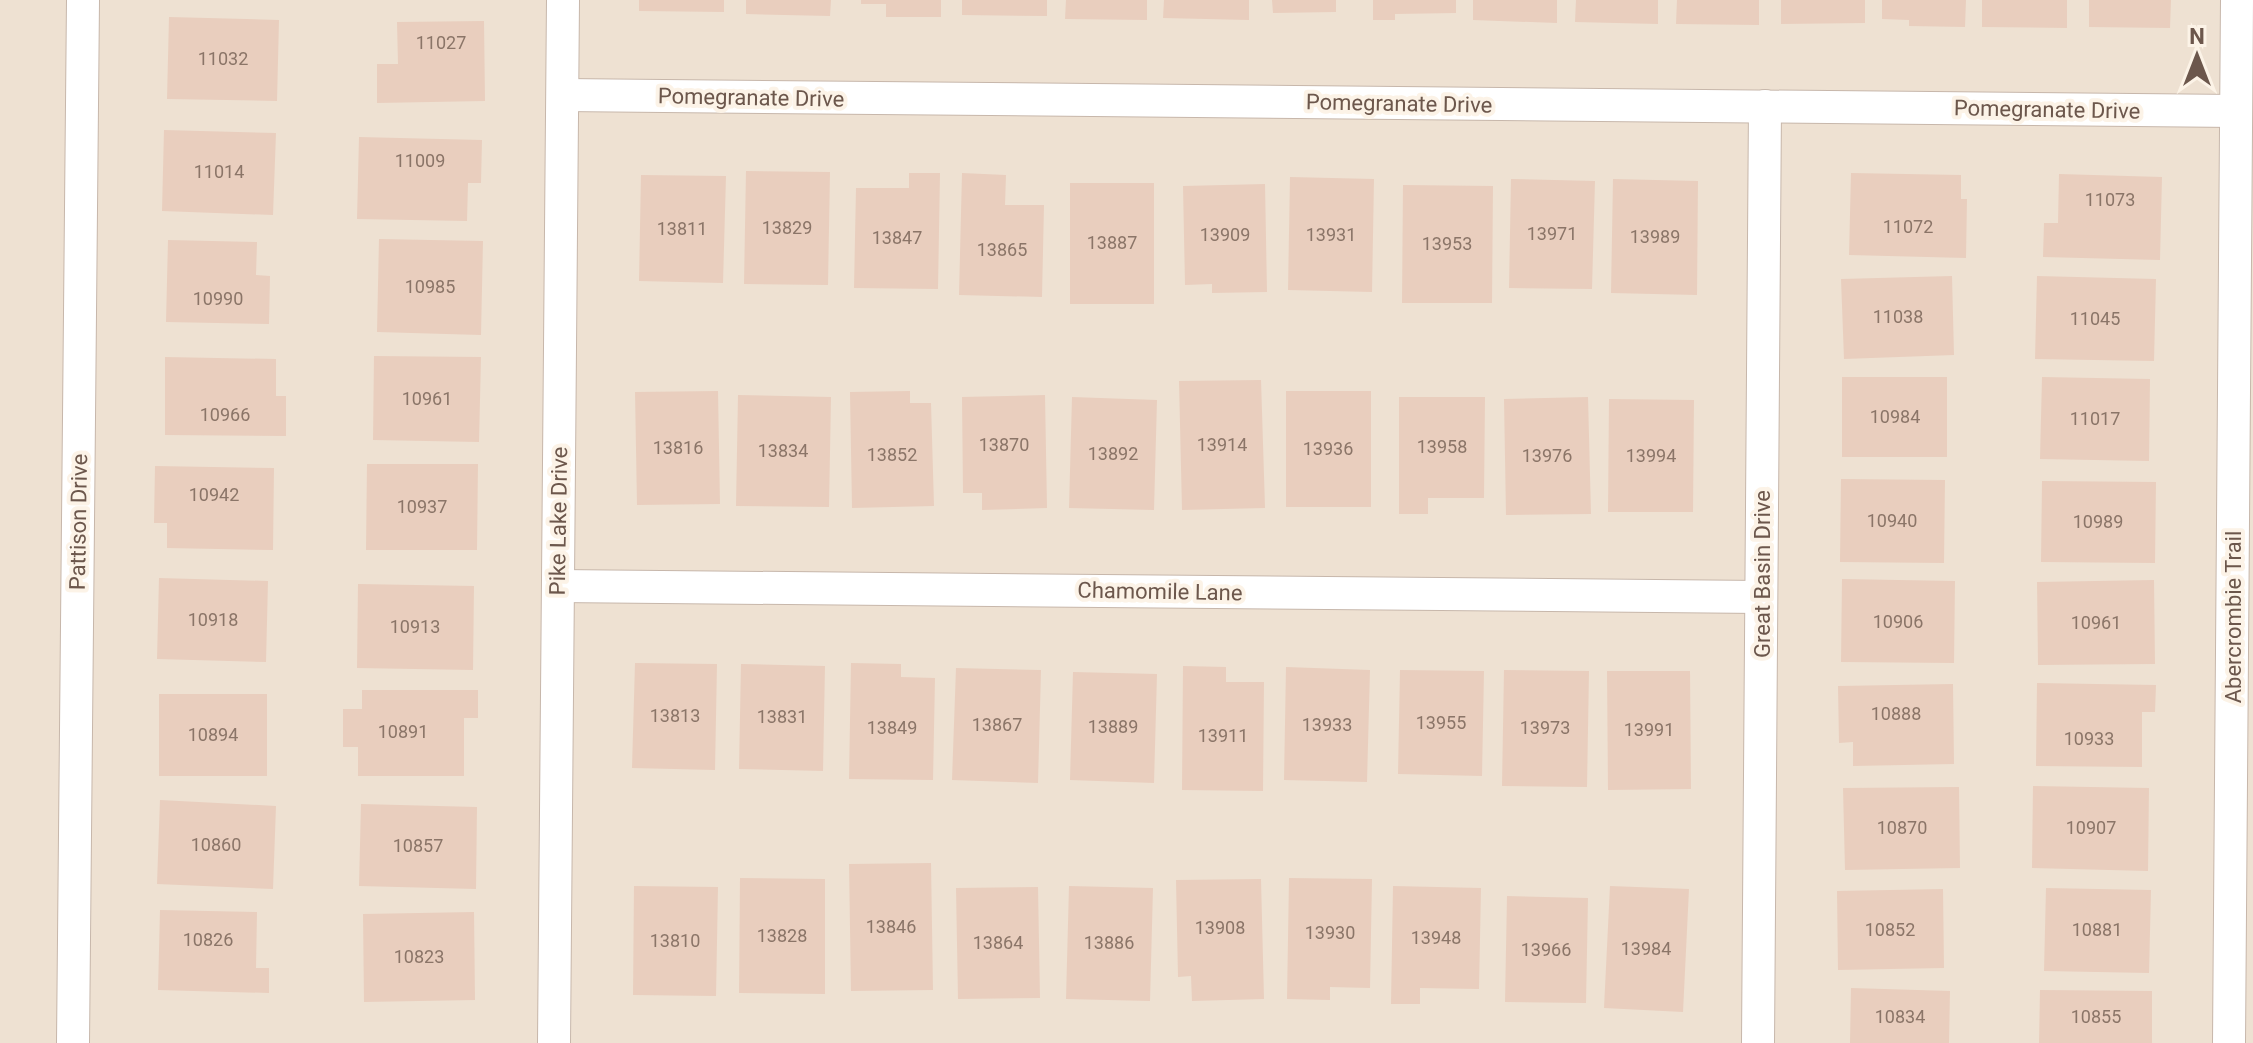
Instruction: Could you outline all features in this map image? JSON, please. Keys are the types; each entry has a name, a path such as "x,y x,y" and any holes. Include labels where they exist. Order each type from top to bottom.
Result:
{"street":[{"name":"Pattison Drive","path":"73,1043 83,0"},
{"name":"Pike Lake Drive","path":"554,1043 563,0"},
{"name":"Abercrombie Trail","path":"2229,1043 2237,0"},
{"name":"Pomegranate Drive","path":"563,95 2236,111"},
{"name":"Great Basin Drive","path":"1758,1043 1765,106"},
{"name":"Chamomile Lane","path":"558,586 1761,597"}],"shaded area":[{"path":"0,0 2253,0 2253,1043 0,1043"}],"building":[{"path":"639,0 724,0 724,12 639,11"},
{"path":"746,0 831,0 830,16 746,14"},
{"path":"861,0 941,0 941,17 886,17 886,4 861,4"},
{"path":"962,0 1047,0 1047,16 962,15"},
{"path":"1066,0 1147,0 1147,20 1065,19"},
{"path":"1164,0 1249,0 1249,20 1163,18"},
{"path":"1272,0 1336,0 1336,12 1273,13"},
{"path":"1373,0 1456,0 1456,13 1395,14 1395,20 1373,20"},
{"path":"1473,0 1557,0 1557,23 1473,20"},
{"path":"1576,0 1658,0 1658,24 1575,22"},
{"path":"1677,0 1759,0 1759,25 1676,24"},
{"path":"1781,0 1865,0 1865,23 1781,24"},
{"path":"1882,0 1966,0 1965,27 1909,26 1909,20 1882,19"},
{"path":"1982,0 2067,0 2067,28 1982,27"},
{"path":"2089,0 2171,0 2170,28 2089,27"},
{"path":"169,17 279,20 277,101 167,99"},
{"path":"484,21 485,101 377,103 377,64 398,64 397,22"},
{"path":"164,130 276,133 273,215 162,211"},
{"path":"359,137 482,140 481,183 468,183 467,221 357,219"},
{"path":"746,171 830,172 828,285 744,284"},
{"path":"909,173 940,173 938,289 854,288 856,188 909,188"},
{"path":"962,173 1006,175 1005,205 1044,205 1042,297 959,295"},
{"path":"1851,173 1961,175 1961,199 1967,199 1966,258 1849,255"},
{"path":"2059,174 2162,177 2160,260 2043,257 2044,223 2058,223"},
{"path":"641,175 726,176 723,283 639,281"},
{"path":"1290,177 1374,179 1372,292 1288,290"},
{"path":"1511,179 1595,181 1592,289 1509,288"},
{"path":"1613,179 1698,181 1697,295 1611,293"},
{"path":"1070,183 1154,183 1154,304 1070,304"},
{"path":"1265,184 1267,292 1212,293 1212,284 1185,285 1183,186"},
{"path":"1403,185 1493,186 1492,303 1402,303"},
{"path":"379,239 483,241 481,335 377,332"},
{"path":"168,240 257,242 256,275 270,276 269,324 166,322"},
{"path":"1952,276 1954,355 1844,359 1841,279"},
{"path":"2037,276 2156,279 2154,361 2035,359"},
{"path":"374,356 481,357 479,442 373,440"},
{"path":"165,357 276,359 276,396 286,396 286,436 165,435"},
{"path":"1842,377 1947,377 1947,457 1842,457"},
{"path":"2042,377 2150,379 2149,461 2040,459"},
{"path":"1261,380 1265,508 1182,510 1179,381"},
{"path":"718,391 720,504 637,505 635,392"},
{"path":"910,391 910,403 931,403 934,506 852,508 850,392"},
{"path":"1286,391 1371,391 1371,507 1286,507"},
{"path":"738,395 831,397 829,507 736,506"},
{"path":"1045,395 1047,508 982,510 982,493 963,493 962,397"},
{"path":"1072,397 1157,400 1154,510 1069,508"},
{"path":"1399,397 1485,397 1484,498 1428,498 1428,514 1399,514"},
{"path":"1588,397 1591,514 1506,515 1504,399"},
{"path":"1609,399 1694,400 1693,512 1608,512"},
{"path":"367,464 478,464 477,550 366,550"},
{"path":"155,466 274,468 273,550 167,548 167,523 154,523"},
{"path":"1841,479 1945,480 1944,563 1840,562"},
{"path":"2042,481 2156,482 2155,563 2041,562"},
{"path":"159,578 268,581 266,662 157,659"},
{"path":"1842,579 1955,581 1954,663 1841,662"},
{"path":"2154,580 2155,664 2038,665 2037,582"},
{"path":"358,584 474,586 473,670 357,668"},
{"path":"635,663 717,664 715,770 632,768"},
{"path":"851,663 901,664 901,677 935,678 933,780 849,779"},
{"path":"741,664 825,666 823,771 739,769"},
{"path":"1183,666 1226,667 1226,682 1264,682 1263,791 1182,790"},
{"path":"1286,667 1370,670 1367,782 1284,780"},
{"path":"956,668 1041,670 1038,783 952,780"},
{"path":"1400,670 1484,671 1482,776 1398,774"},
{"path":"1504,670 1589,671 1587,787 1502,786"},
{"path":"1607,671 1690,671 1691,789 1608,790"},
{"path":"1073,672 1157,674 1154,783 1070,780"},
{"path":"2037,683 2156,685 2155,712 2142,712 2142,767 2036,766"},
{"path":"1953,684 1954,764 1853,766 1853,742 1839,743 1838,686"},
{"path":"362,690 478,690 478,718 464,718 464,776 358,776 358,747 343,747 343,709 362,709"},
{"path":"159,694 267,694 267,776 159,776"},
{"path":"2033,786 2149,788 2148,871 2032,868"},
{"path":"1959,787 1960,868 1845,870 1843,788"},
{"path":"160,800 276,806 273,889 157,884"},
{"path":"361,804 477,807 476,889 359,886"},
{"path":"931,863 933,990 851,991 849,864"},
{"path":"740,878 825,879 825,994 739,993"},
{"path":"1289,878 1372,879 1370,988 1330,987 1330,1000 1287,999"},
{"path":"1261,879 1264,999 1192,1001 1191,976 1178,977 1176,880"},
{"path":"634,886 718,887 716,996 633,995"},
{"path":"1069,886 1153,888 1150,1001 1066,999"},
{"path":"1393,886 1481,888 1479,989 1420,988 1420,1004 1391,1004"},
{"path":"1610,886 1689,889 1683,1012 1604,1008"},
{"path":"1038,887 1040,998 958,999 956,888"},
{"path":"2046,888 2151,890 2149,973 2044,971"},
{"path":"1943,889 1944,968 1838,970 1837,891"},
{"path":"1507,896 1588,898 1586,1003 1505,1002"},
{"path":"160,910 257,912 256,968 269,968 269,993 158,990"},
{"path":"474,912 475,1000 364,1002 363,914"},
{"path":"1851,988 1950,991 1949,1043 1850,1043"},
{"path":"2040,990 2152,991 2152,1043 2039,1043"}]}
